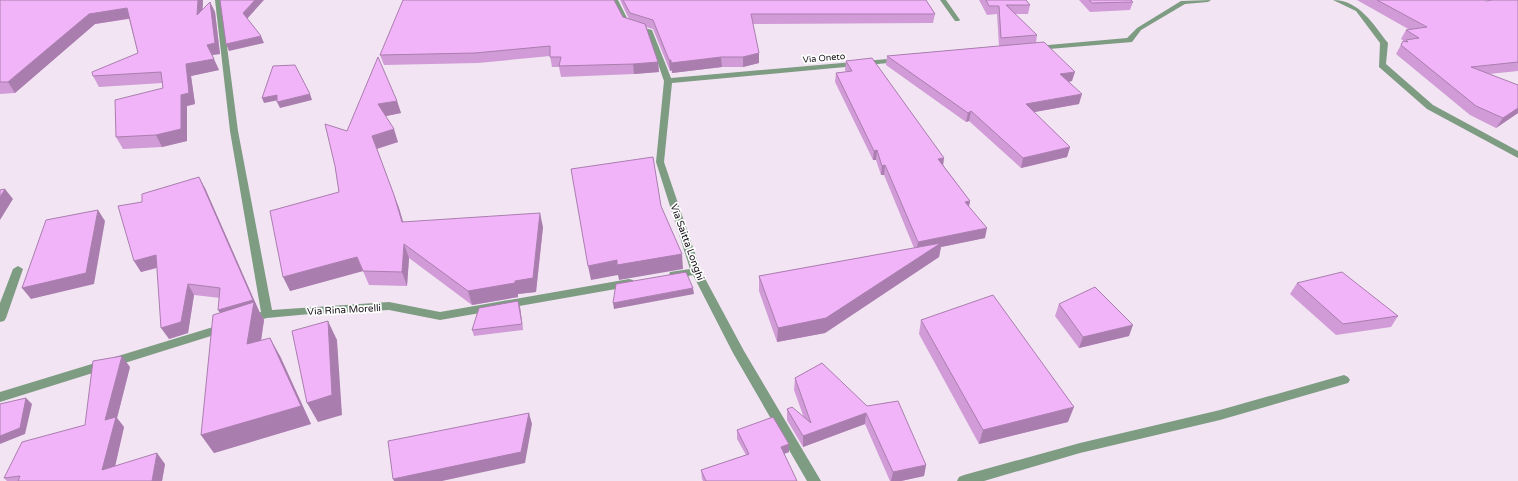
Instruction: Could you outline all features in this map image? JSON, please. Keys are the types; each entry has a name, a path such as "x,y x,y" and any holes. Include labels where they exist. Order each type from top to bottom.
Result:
{"street":[{"path":"218,0 234,131 267,314"},
{"name":"Via Saitta Longhi","path":"615,0 626,25 650,31 668,81 660,162 696,271 739,353 814,481"},
{"path":"944,0 957,20"},
{"path":"1030,49 1128,40 1139,29 1183,2 1208,0"},
{"path":"1336,0 1358,10 1384,43 1382,65 1430,107 1518,155"},
{"name":"Via Oneto","path":"668,81 908,59"},
{"path":"0,318 18,269"},
{"path":"665,276 696,271"},
{"name":"Via Rina Morelli","path":"0,398 267,314 389,306 440,316 642,280"},
{"path":"964,481 1080,448 1220,415 1344,380"}],"building":[{"path":"0,0 198,0 197,15 210,2 215,43 207,45 214,59 186,64 189,93 181,95 181,129 156,135 116,137 115,100 163,88 161,72 93,76 92,72 138,53 127,8 89,14 8,82 0,82"},
{"path":"220,0 255,0 243,13 261,36 226,44"},
{"path":"403,0 614,0 623,17 645,24 658,62 559,66 561,57 550,57 550,46 475,53 380,55"},
{"path":"623,0 926,0 935,14 751,14 759,53 743,57 721,57 671,63 653,20 630,13"},
{"path":"986,0 1026,0 1030,5 1006,5 1037,35 1001,38 999,6 989,6"},
{"path":"1089,0 1131,0 1133,2 1092,3"},
{"path":"1377,0 1518,0 1518,62 1471,67 1518,85 1518,108 1503,118 1476,106 1401,45 1403,41 1408,42 1406,40 1419,38 1406,30 1427,27"},
{"path":"1044,42 1075,72 1060,74 1082,94 1026,104 1070,147 1023,158 971,111 968,113 887,56"},
{"path":"378,57 397,101 378,104 394,129 372,136 394,195 402,222 540,213 533,278 515,281 515,283 468,291 404,244 402,272 363,271 357,257 283,277 270,211 339,192 335,166 325,124 347,131"},
{"path":"872,58 944,158 938,159 970,201 965,202 987,228 918,242 885,165 882,166 877,150 874,151 836,73 852,71 846,61"},
{"path":"295,65 310,94 277,102 277,95 262,98 273,66"},
{"path":"653,157 661,206 682,254 617,265 617,260 588,266 571,169"},
{"path":"199,177 253,300 218,310 220,288 188,284 181,322 161,328 156,255 134,261 118,206 142,202 142,194"},
{"path":"5,189 0,197 0,190"},
{"path":"98,210 86,273 22,288 46,220"},
{"path":"941,243 826,318 778,328 759,276"},
{"path":"686,272 693,288 613,303 616,284"},
{"path":"1342,272 1398,316 1343,324 1297,283"},
{"path":"1095,287 1133,325 1083,337 1059,304"},
{"path":"993,295 1074,407 983,430 921,320"},
{"path":"518,301 522,324 472,330 479,308"},
{"path":"254,302 247,344 270,338 301,406 201,435 213,315"},
{"path":"328,321 332,395 307,403 292,331"},
{"path":"122,356 105,420 116,417 102,470 157,453 152,481 18,481 20,476 4,478 22,442 85,425 93,361"},
{"path":"822,363 867,406 898,401 926,465 893,472 866,413 803,436 787,409 792,407 811,423 795,378"},
{"path":"26,398 20,428 0,436 0,404"},
{"path":"529,413 521,452 393,479 388,441"},
{"path":"773,417 789,444 781,447 797,481 706,481 701,470 749,454 737,430"}]}
